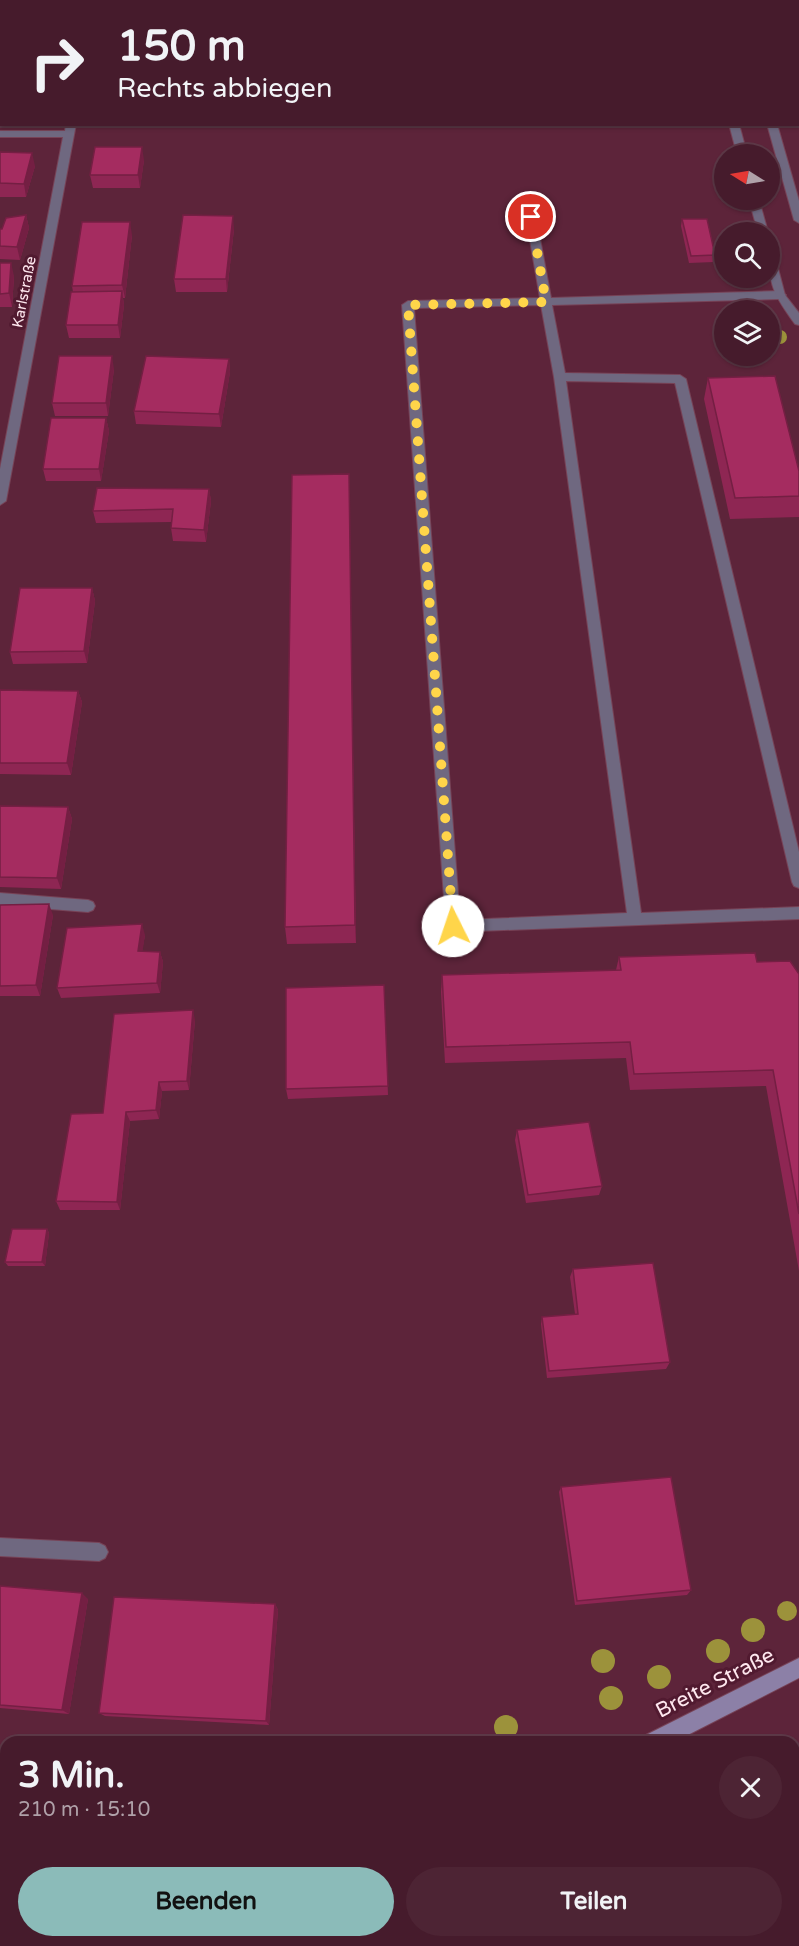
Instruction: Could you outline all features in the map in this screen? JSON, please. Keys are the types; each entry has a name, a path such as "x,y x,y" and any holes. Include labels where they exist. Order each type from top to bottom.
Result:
{"main road":[{"name":"Breite Straße","path":"665,1736 799,1668"}],"street":[{"path":"735,126 739,144"},
{"path":"773,126 799,220"},
{"path":"0,134 70,129"},
{"name":"Karlstraße","path":"0,501 70,129"},
{"path":"531,217 560,377 634,919"},
{"path":"778,288 780,295 799,321"},
{"path":"780,295 408,305 453,926 799,913"},
{"path":"560,377 680,379 799,882"},
{"path":"0,899 88,906"},
{"path":"0,1547 99,1552"}],"building":[{"path":"95,147 142,147 138,175 90,175"},
{"path":"0,152 32,153 24,184 0,183"},
{"path":"26,215 17,247 0,246 0,229 6,218"},
{"path":"183,215 233,216 226,279 174,279"},
{"path":"682,219 707,219 714,255 691,256"},
{"path":"82,222 130,222 122,285 72,286"},
{"path":"0,263 11,263 9,293 0,294"},
{"path":"122,291 118,325 66,325 71,292"},
{"path":"59,356 112,356 106,403 52,403"},
{"path":"146,356 229,359 219,414 134,411"},
{"path":"775,376 799,471 799,496 735,498 708,378"},
{"path":"51,418 106,418 99,469 43,469"},
{"path":"349,474 355,925 285,927 292,475"},
{"path":"97,488 209,489 204,530 171,528 173,509 93,511"},
{"path":"20,588 92,588 84,651 10,652"},
{"path":"0,690 78,691 67,763 0,763"},
{"path":"0,806 68,807 57,878 0,877"},
{"path":"49,904 36,985 0,986 0,905"},
{"path":"142,924 138,951 160,952 157,983 57,988 67,928"},
{"path":"755,953 757,962 790,961 799,974 799,1214 773,1070 634,1074 630,1042 446,1047 442,975 621,970 619,957"},
{"path":"384,985 388,1086 286,1089 286,988"},
{"path":"193,1010 187,1081 159,1082 156,1110 126,1112 117,1202 56,1201 71,1114 103,1113 114,1014"},
{"path":"589,1122 602,1186 528,1195 517,1130"},
{"path":"12,1229 47,1229 42,1262 5,1262"},
{"path":"653,1263 670,1362 549,1371 542,1317 578,1314 573,1269"},
{"path":"671,1477 691,1590 577,1601 561,1487"},
{"path":"0,1586 82,1593 62,1710 0,1705"},
{"path":"114,1597 275,1604 266,1721 99,1713"}],"route":[{"path":"453,926 408,305 546,302 531,217"}]}
